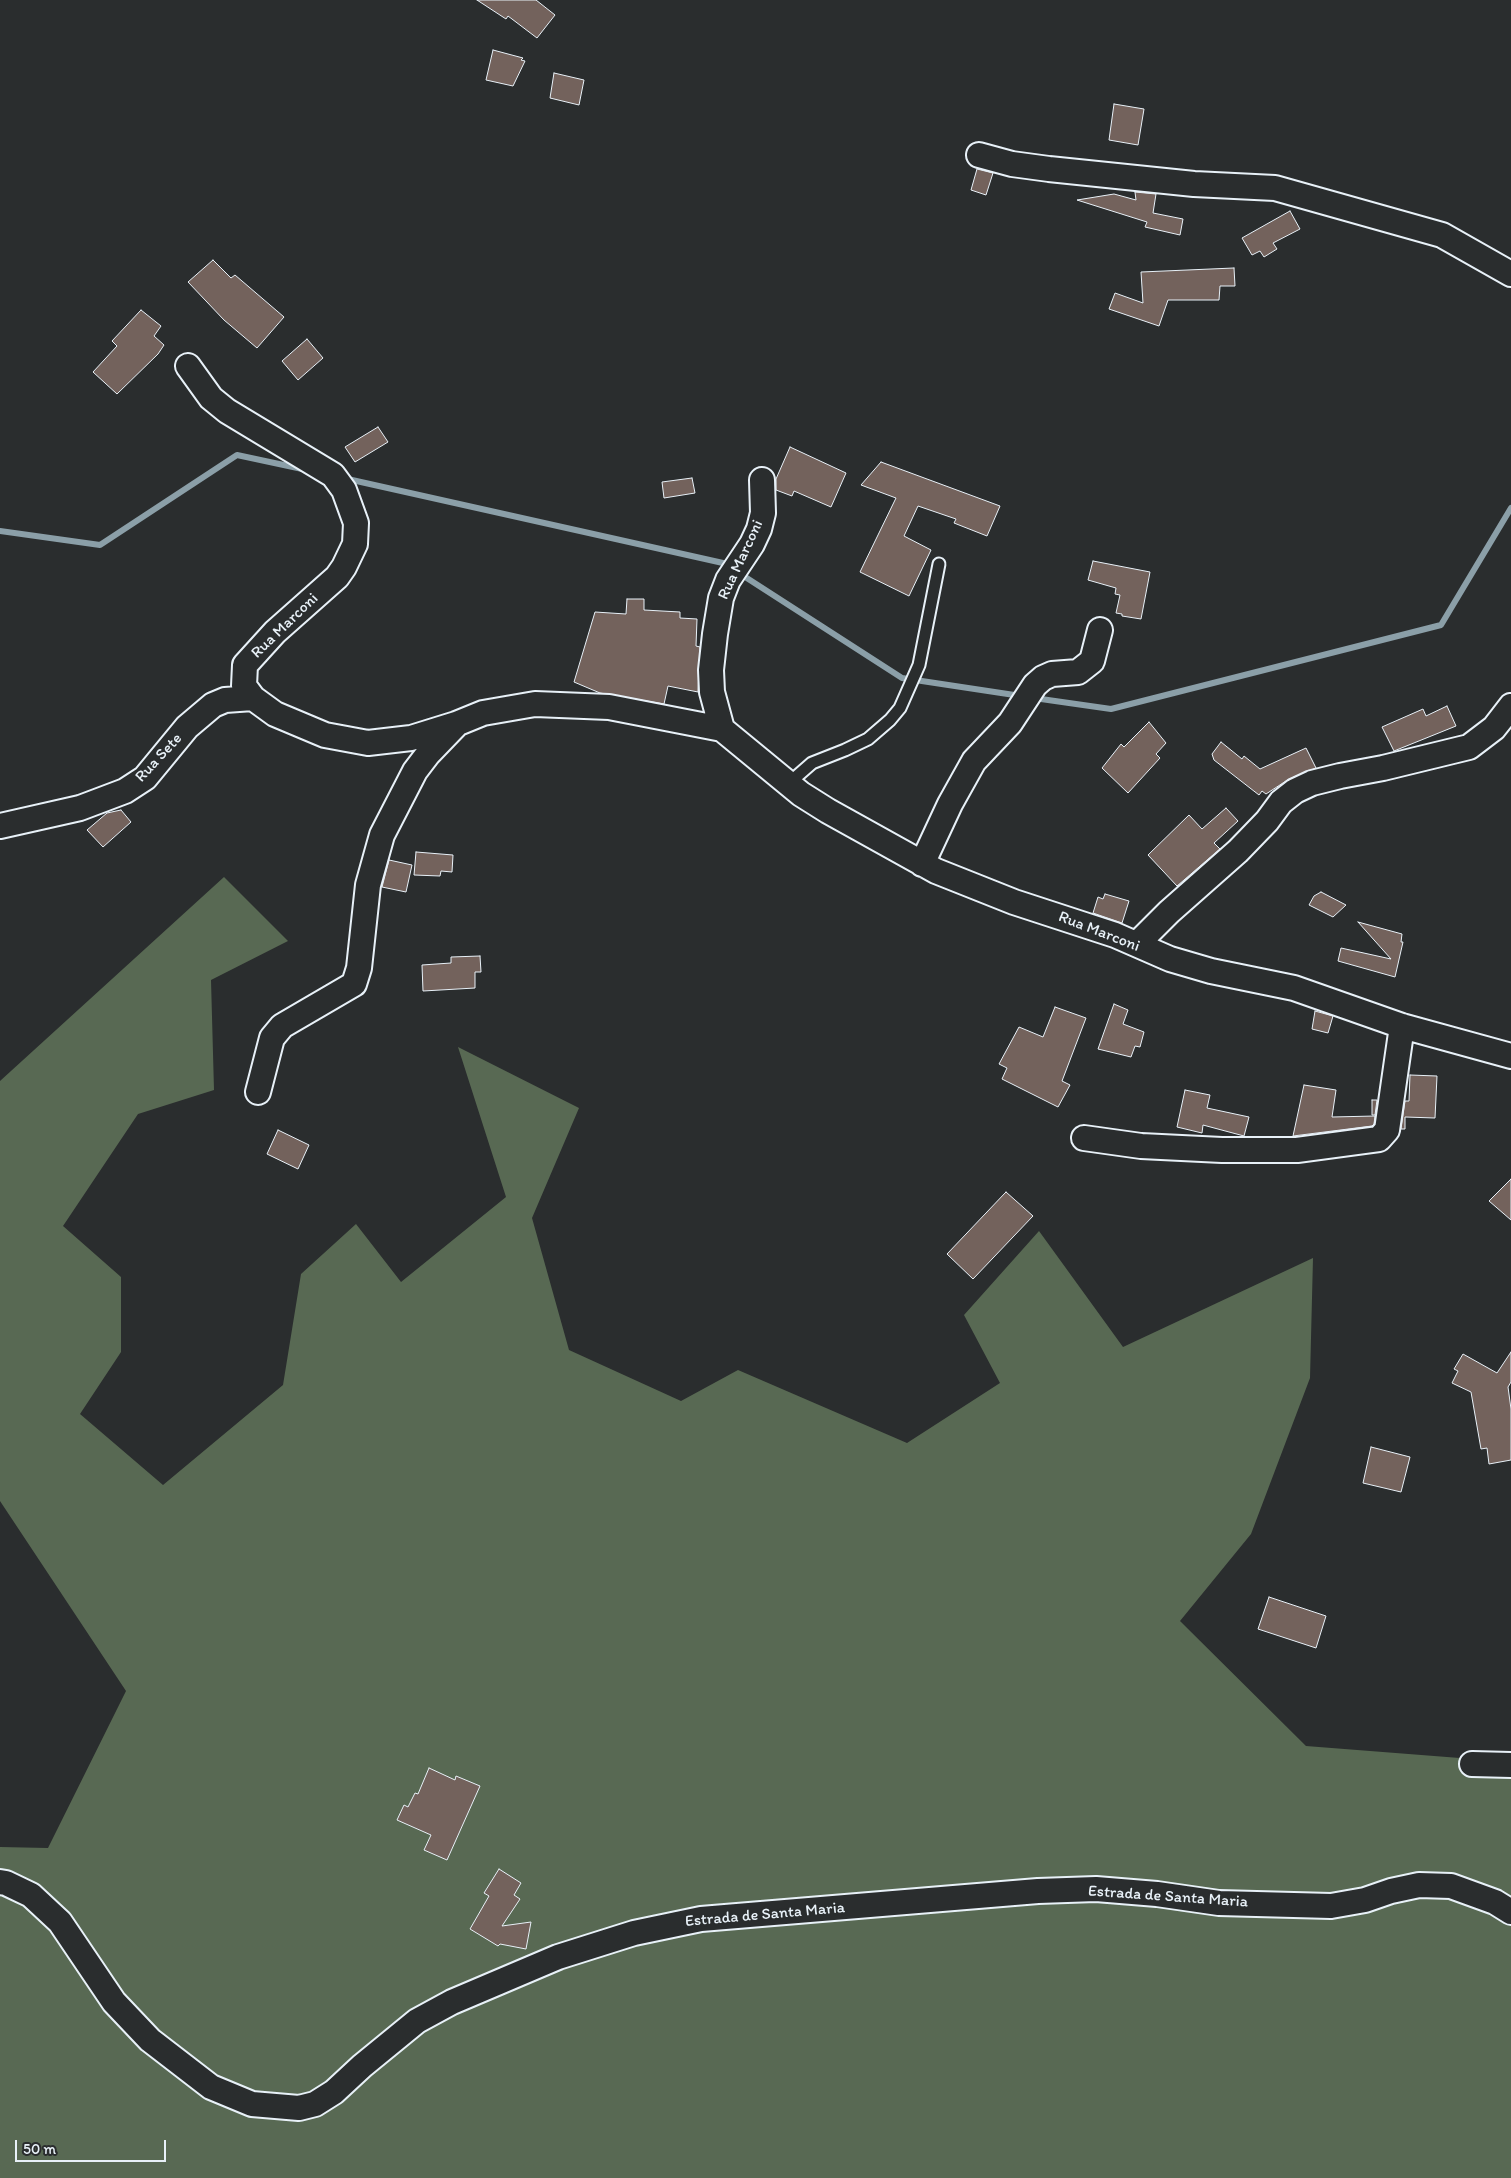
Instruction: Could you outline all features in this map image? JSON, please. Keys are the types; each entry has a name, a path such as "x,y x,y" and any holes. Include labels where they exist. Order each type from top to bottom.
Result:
{"street":[{"path":"979,155 1012,164 1094,174 1194,184 1275,188 1442,235 1511,274"},
{"name":"Rua Marconi","path":"188,366 211,398 227,411 333,476 344,490 356,523 355,544 337,577 275,632 245,665 244,686 253,698 275,714 325,735 368,743 411,738 456,724 483,713 534,704 609,707 722,729 788,784 828,811 922,864 1014,902 1137,944 1150,953 1211,971 1294,988 1402,1026 1511,1056"},
{"name":"Rua Marconi","path":"722,729 712,692 711,670 714,634 721,598 728,580 752,544 759,529 763,513 762,480"},
{"path":"922,864 950,804 974,761 1010,723 1035,685 1043,678 1052,674 1078,672 1092,661 1100,630"},
{"name":"Rua Sete","path":"0,826 80,808 125,791 145,778 187,727 213,705 225,700 253,698"},
{"path":"1137,944 1169,912 1238,851 1281,802 1296,791 1312,783 1331,778 1383,768 1469,747 1494,728 1511,706"},
{"path":"258,1092 272,1038 282,1026 354,984 359,968 368,885 382,836 405,789 420,766 428,754 456,724"},
{"path":"1084,1138 1141,1146 1259,1150 1297,1150 1379,1139 1387,1130 1402,1026"},
{"path":"1472,1764 1511,1764"},
{"name":"Estrada de Santa Maria","path":"0,1882 30,1895 60,1922 114,2002 150,2040 211,2087 252,2104 299,2108 315,2104 334,2092 362,2066 417,2021 452,2002 558,1957 634,1933 701,1918 1038,1891 1096,1889 1157,1894 1219,1903 1331,1906 1366,1900 1391,1891 1419,1885 1451,1886 1495,1902 1511,1912"}],"lane":[{"path":"788,784 812,762 846,750 868,739 890,720 900,708 919,665 939,564"}],"green space":[{"path":"224,877 288,941 211,980 214,1090 138,1114 63,1226 121,1277 121,1352 80,1414 163,1485 283,1385 301,1274 356,1224 401,1282 506,1197 458,1047 579,1108 532,1218 569,1350 681,1401 738,1370 907,1443 1000,1383 964,1315 1039,1231 1123,1347 1313,1258 1310,1378 1251,1534 1180,1621 1306,1746 1511,1762 1511,2178 0,2178 0,1847 48,1848 126,1691 0,1501 0,1081"}],"building":[{"path":"477,0 536,0 555,15 537,38 508,16 506,19"},
{"path":"493,50 523,58 521,60 525,61 513,86 486,80"},
{"path":"554,73 584,80 579,105 550,98"},
{"path":"1114,104 1144,109 1138,145 1109,140"},
{"path":"977,169 993,173 986,195 971,190"},
{"path":"1135,192 1156,194 1153,213 1183,219 1180,235 1145,227 1147,222 1077,200 1114,194 1136,200"},
{"path":"1290,211 1300,229 1273,243 1277,249 1264,257 1260,251 1252,255 1242,238"},
{"path":"213,260 231,278 235,275 284,317 257,348 224,320 188,282"},
{"path":"1234,268 1235,286 1220,286 1219,300 1168,300 1159,326 1109,309 1115,293 1143,303 1141,272"},
{"path":"141,310 161,326 154,336 164,345 158,354 117,394 93,372 117,346 112,341"},
{"path":"307,339 323,358 298,380 282,361"},
{"path":"378,427 388,442 355,462 345,447"},
{"path":"790,447 846,473 831,507 794,491 792,496 776,490 776,479"},
{"path":"881,462 1000,506 987,536 954,523 956,519 918,506 904,536 931,550 909,596 860,572 896,498 861,485"},
{"path":"692,478 695,493 664,498 662,482"},
{"path":"1093,561 1150,572 1141,619 1122,616 1122,614 1116,613 1120,595 1115,594 1116,588 1088,580"},
{"path":"627,599 644,599 644,610 680,612 680,618 697,619 696,646 700,647 698,692 668,686 664,704 600,693 574,682 595,612 626,614"},
{"path":"1447,706 1456,726 1394,751 1382,727 1423,709 1426,716"},
{"path":"1149,722 1166,743 1156,754 1160,758 1128,793 1102,768 1121,744 1124,747"},
{"path":"1221,742 1242,759 1244,756 1260,769 1306,748 1316,768 1289,779 1266,794 1262,791 1259,795 1214,760 1212,754"},
{"path":"1226,808 1238,821 1214,843 1220,849 1177,886 1148,855 1189,815 1202,829"},
{"path":"121,810 131,822 103,847 87,830 107,813"},
{"path":"416,852 453,855 452,872 441,871 440,876 414,875"},
{"path":"389,860 412,865 406,892 382,887"},
{"path":"1321,892 1346,905 1333,917 1309,905 1314,896"},
{"path":"1105,894 1129,901 1122,923 1093,913 1098,897 1103,899"},
{"path":"1358,922 1402,934 1401,942 1403,942 1395,977 1338,961 1341,948 1391,959"},
{"path":"480,956 481,972 475,972 475,988 423,991 422,965 451,963 451,957"},
{"path":"1114,1004 1128,1010 1123,1024 1144,1032 1140,1047 1135,1046 1131,1057 1098,1049"},
{"path":"1055,1007 1086,1018 1062,1081 1070,1085 1058,1107 1002,1079 1007,1068 999,1064 1019,1027 1043,1037"},
{"path":"1315,1011 1333,1016 1328,1033 1312,1029"},
{"path":"1410,1075 1437,1076 1435,1118 1405,1117 1405,1129 1401,1129 1405,1101 1409,1101"},
{"path":"1304,1085 1336,1090 1332,1117 1375,1116 1374,1124 1372,1126 1293,1136"},
{"path":"1185,1090 1210,1095 1207,1108 1249,1117 1244,1136 1203,1125 1202,1133 1177,1127"},
{"path":"1372,1100 1377,1100 1375,1115 1372,1115"},
{"path":"278,1130 309,1145 298,1169 267,1154"},
{"path":"1511,1179 1511,1220 1489,1201"},
{"path":"1006,1192 1033,1216 973,1279 947,1254"},
{"path":"1511,1352 1511,1382 1508,1387 1511,1409 1511,1460 1489,1464 1487,1448 1481,1449 1471,1392 1452,1383 1458,1371 1454,1369 1463,1354 1497,1373"},
{"path":"1371,1447 1410,1457 1401,1492 1363,1483"},
{"path":"1269,1597 1326,1616 1316,1648 1258,1629"},
{"path":"429,1768 455,1780 456,1776 480,1786 447,1860 424,1850 431,1835 397,1820 404,1805 408,1807 415,1793 418,1794"},
{"path":"499,1869 521,1883 514,1895 520,1899 502,1926 531,1922 526,1949 500,1944 498,1946 470,1929 489,1896 484,1893"}],"waterway":[{"path":"0,531 100,545 237,455 307,470"},
{"path":"343,478 723,563 730,568"},
{"path":"1034,698 1111,709 1441,625 1511,508"},
{"path":"739,573 902,678 1021,696"}]}
